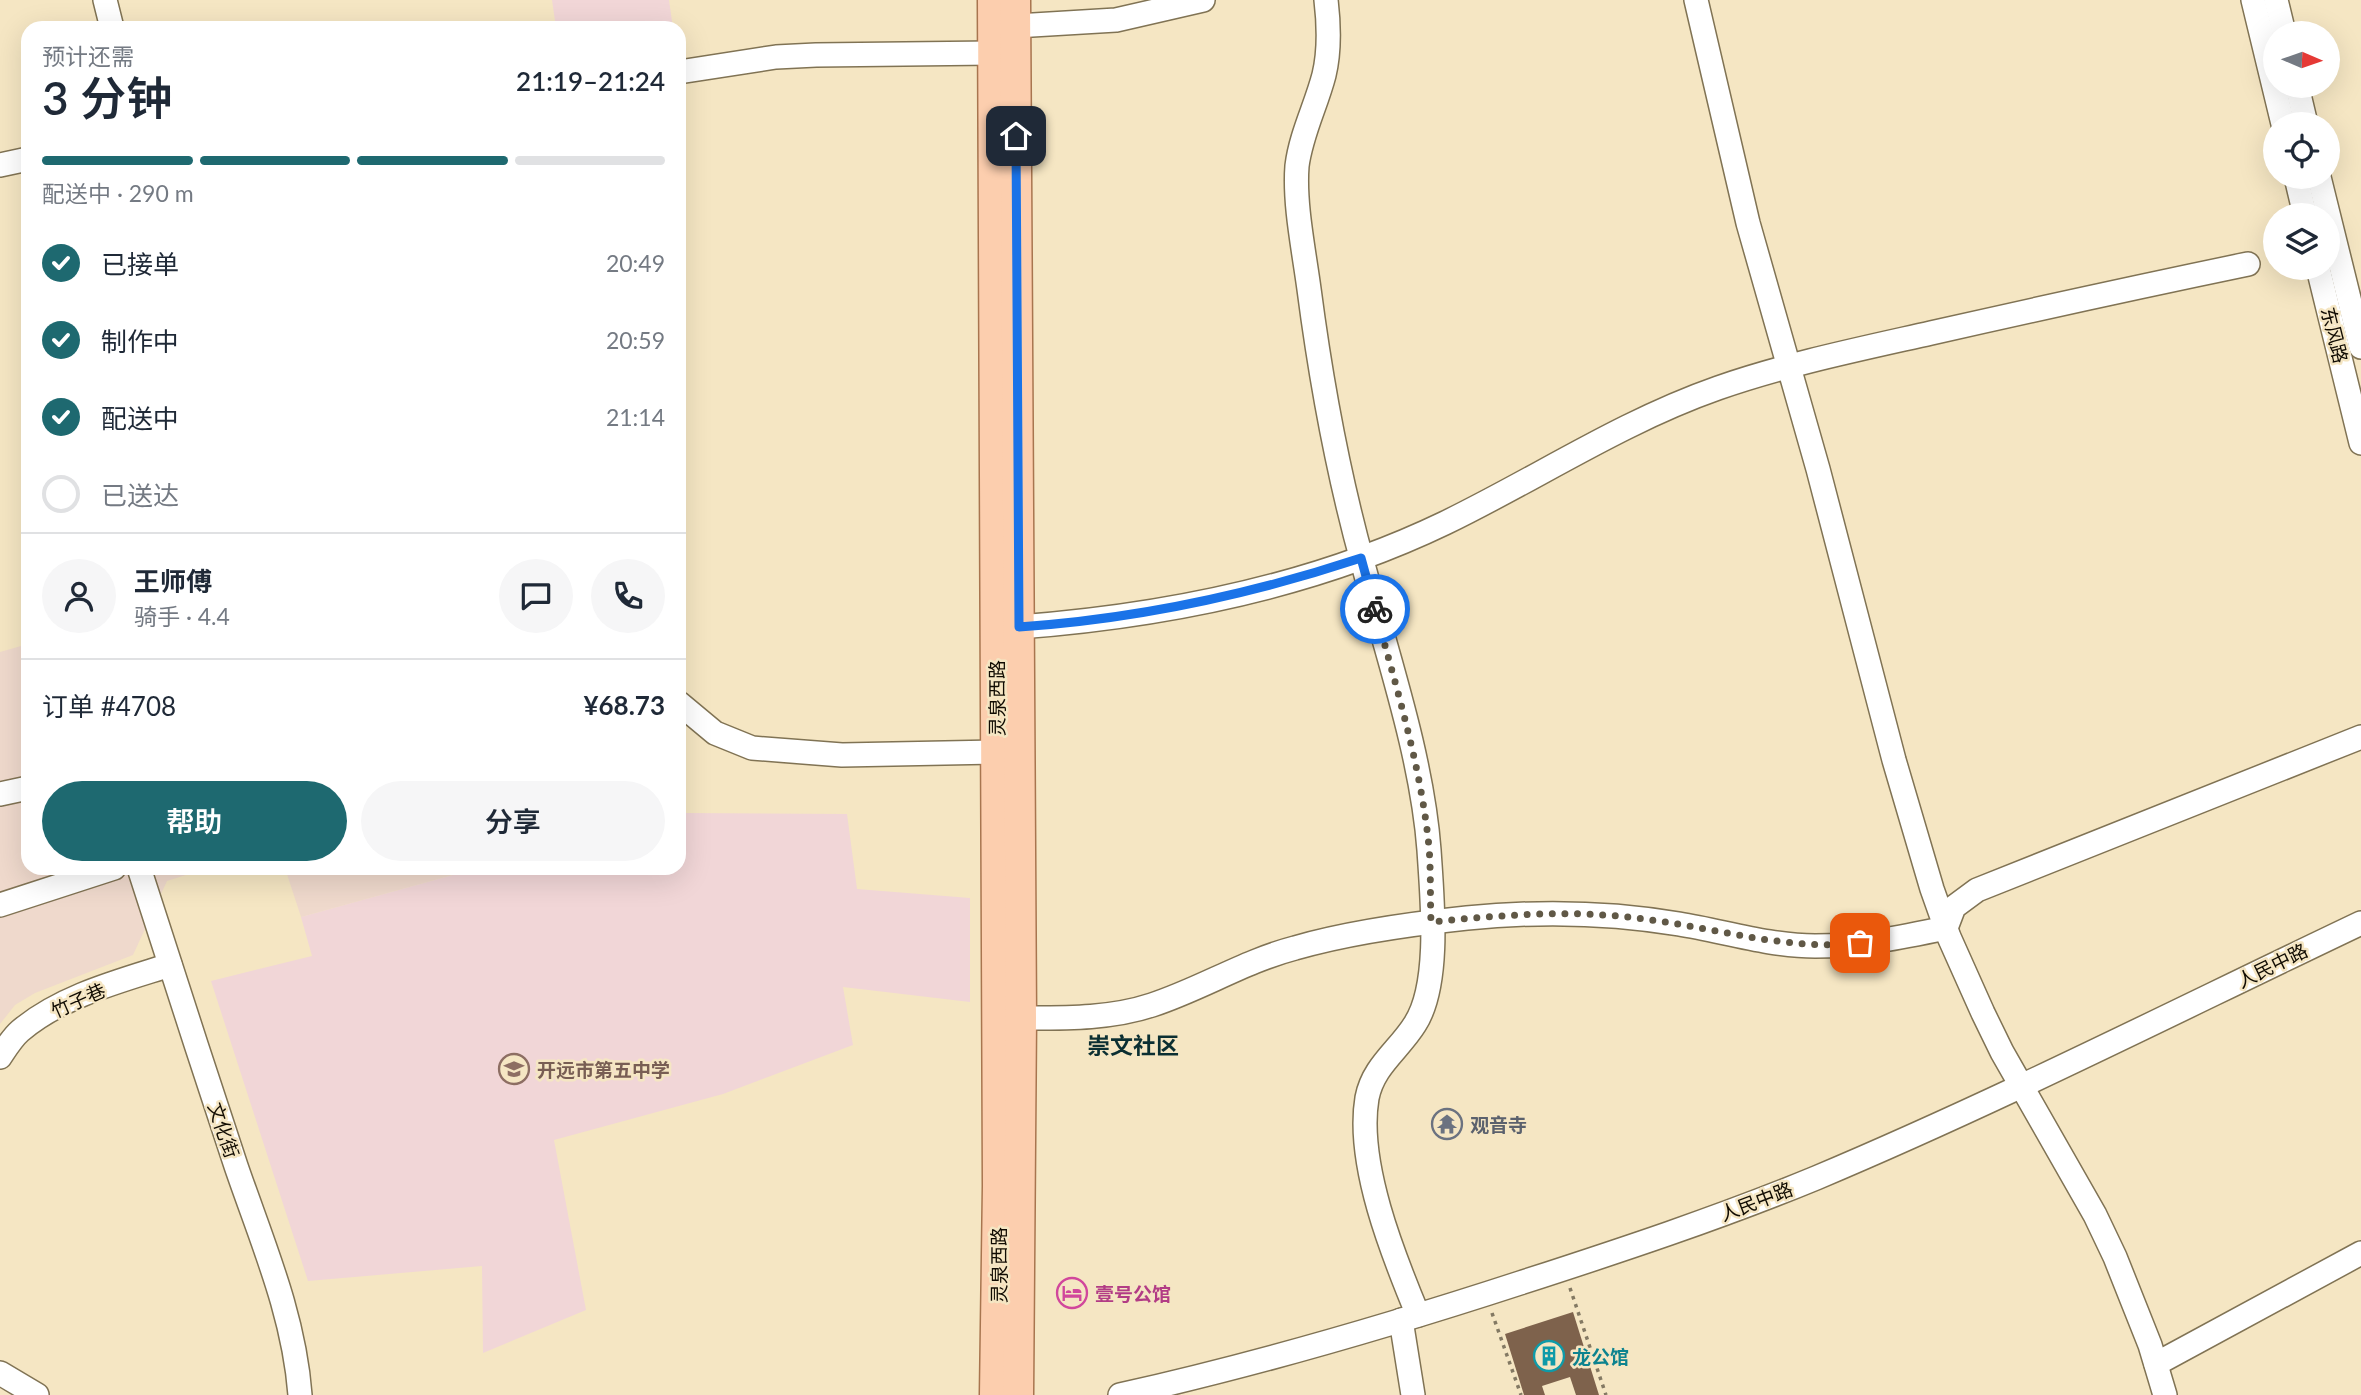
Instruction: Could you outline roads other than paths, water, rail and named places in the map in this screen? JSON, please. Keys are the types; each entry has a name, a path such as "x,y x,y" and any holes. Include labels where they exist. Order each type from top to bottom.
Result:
{"main road":[{"name":"灵泉西路","path":"993,0 998,1186 995,1395"},
{"name":"灵泉西路","path":"1015,13 1021,1018 1018,1395"}],"street":[{"path":"106,0 110,21"},
{"path":"1015,13 1115,20 1203,0"},
{"path":"1326,0 1328,52 1324,76 1307,122 1299,154 1297,189 1325,392 1342,482 1405,721 1423,803 1429,848 1431,974 1423,1010 1375,1076 1368,1096 1365,1118 1369,1158 1380,1208 1400,1270 1409,1318 1413,1395"},
{"path":"1696,0 1748,223 1818,469 1894,760 1946,928 1983,1013 2115,1258 2134,1302 2165,1395"},
{"path":"2253,0 2280,112"},
{"path":"2276,0 2281,21"},
{"path":"686,71 776,57 993,53"},
{"path":"0,165 21,160"},
{"name":"东风路","path":"2322,189 2361,347"},
{"path":"1019,627 1107,619 1201,603 1265,588 1361,558 1445,523 1640,420 1720,387 1938,332 2248,264"},
{"name":"东风路","path":"2321,280 2361,443"},
{"path":"686,712 715,733 752,748 788,753 842,755 996,752"},
{"path":"1946,928 1954,907 1977,890 2361,737"},
{"path":"0,794 21,790"},
{"path":"0,905 92,875"},
{"name":"文化街","path":"141,875 247,1198 279,1285 291,1330 300,1395"},
{"path":"1021,1018 1101,1016 1128,1012 1169,999 1295,947 1431,922 1523,914 1600,914 1666,922 1783,944 1813,946 1876,941 1946,928"},
{"name":"人民中路","path":"1120,1395 1261,1360 1409,1318 1564,1269 1767,1198 2021,1085 2361,923"},
{"name":"竹子巷","path":"0,1056 20,1031 48,1012 118,982 170,965"},
{"path":"2156,1364 2361,1253"},
{"path":"0,1373 37,1395"}],"place":[{"name":"开远市第五中学","path":"514,1069"},
{"name":"观音寺","path":"1447,1124"},
{"name":"壹号公馆","path":"1072,1293"},
{"name":"龙公馆","path":"1549,1356"}],"district":[{"name":"崇文社区","path":"1133,1045"}]}
